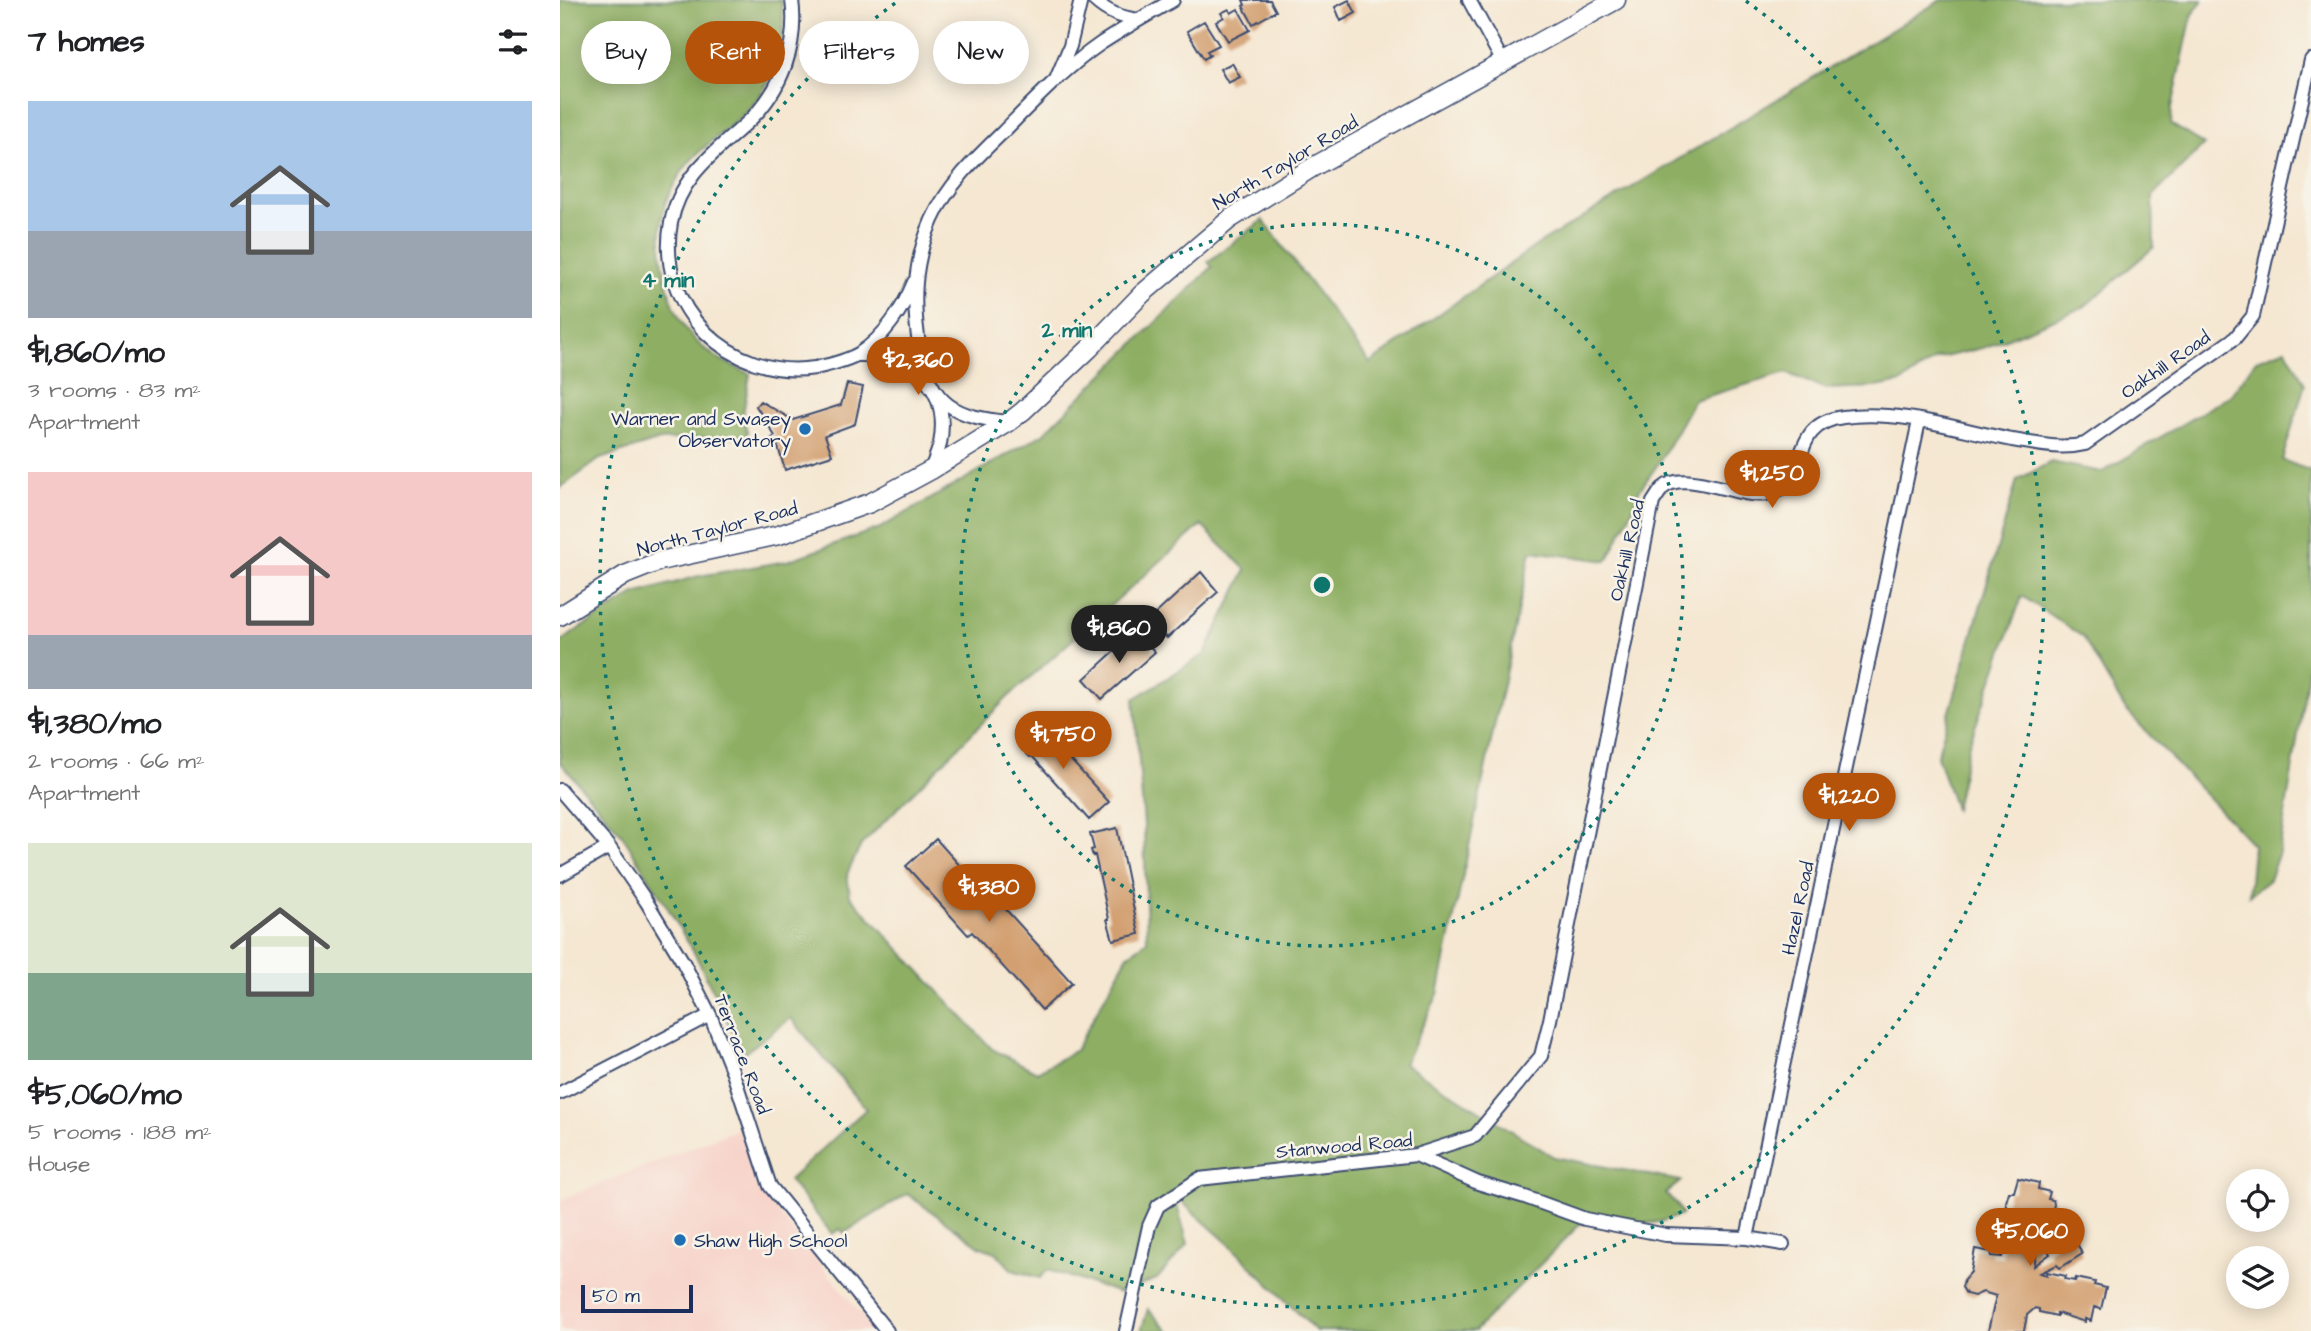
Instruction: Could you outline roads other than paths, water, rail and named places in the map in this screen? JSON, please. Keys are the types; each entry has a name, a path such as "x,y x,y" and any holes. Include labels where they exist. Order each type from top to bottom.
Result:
{"street":[{"path":"792,0 792,44 782,76 766,102 751,119 700,164 681,190 671,222 671,262 679,294 710,339 754,363 786,369 828,365 858,355 877,355 898,360 916,370 956,411 971,418 1009,422"},
{"path":"1055,81 1070,46 1081,0"},
{"path":"1094,0 1113,14 1139,20"},
{"path":"858,355 894,318 906,301 933,218 950,189 981,153 1055,81 1099,45 1173,0"},
{"path":"1469,0 1503,62"},
{"name":"North Taylor Road","path":"560,616 625,575 660,561 779,535 870,503 931,470 1009,422 1090,348 1142,294 1230,219 1312,166 1616,0"},
{"name":"Oakhill Road","path":"1416,1155 1475,1136 1541,1056 1653,502 1663,488 1679,480 1754,495 1767,494 1780,489 1790,480 1810,432 1829,420 1882,414 2036,444 2068,448 2085,444 2235,338 2253,316 2311,60"},
{"path":"914,282 915,322 922,358 940,410 940,444 931,470"},
{"name":"Hazel Road","path":"1747,1238 1919,421"},
{"name":"Terrace Road","path":"560,790 609,848 658,921 710,1015 732,1070 770,1186 887,1331"},
{"path":"560,875 609,848"},
{"path":"560,1093 710,1015"},
{"name":"Stanwood Road","path":"1126,1331 1149,1226 1158,1206 1172,1194 1199,1179 1416,1155 1478,1183 1525,1196 1585,1219 1666,1235 1747,1238 1783,1244"}],"place":[{"name":"Warner and Swasey Observatory","path":"805,429"},
{"name":"Shaw High School","path":"680,1240"}]}
